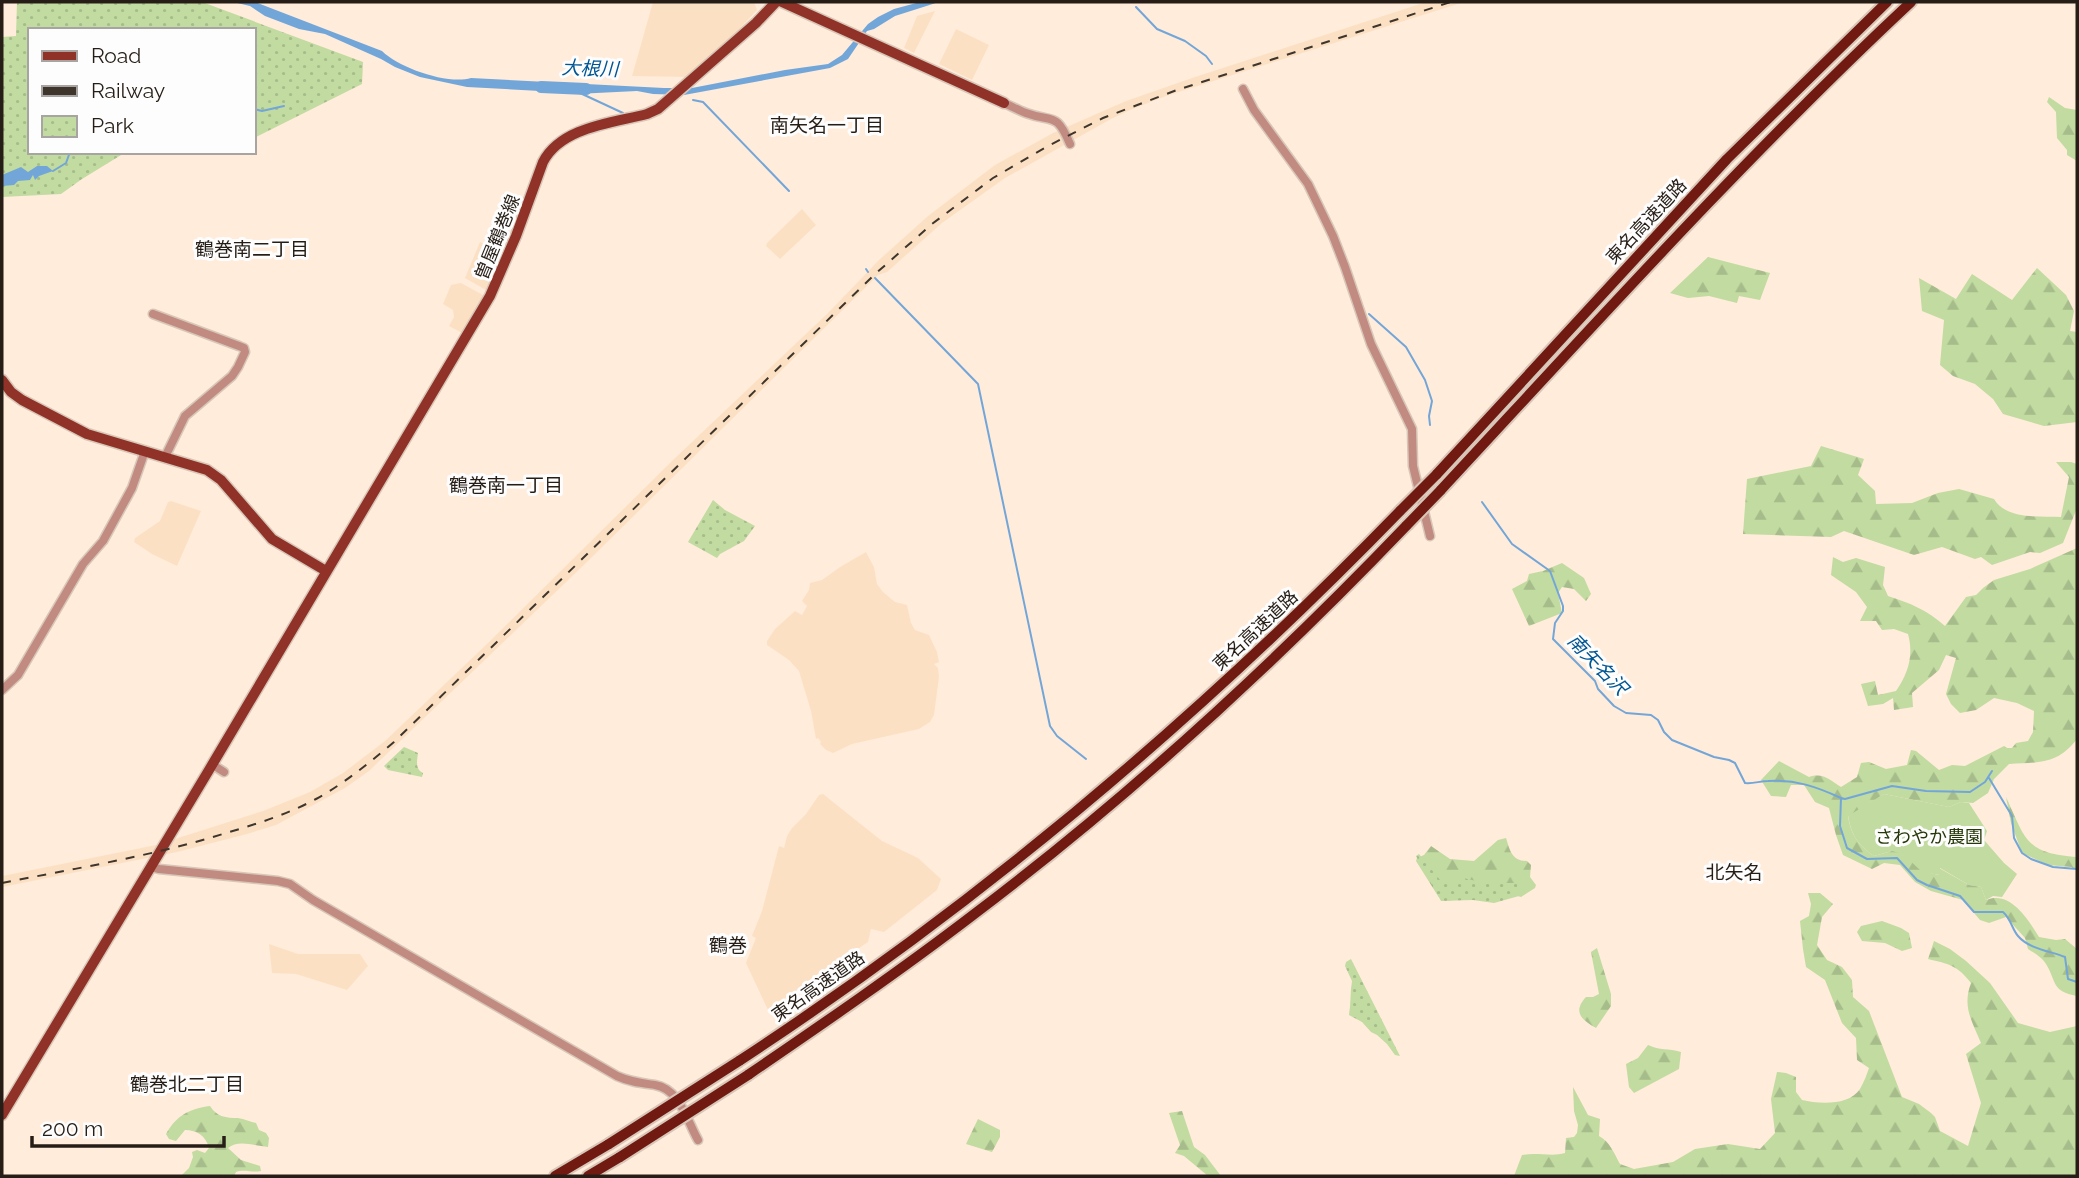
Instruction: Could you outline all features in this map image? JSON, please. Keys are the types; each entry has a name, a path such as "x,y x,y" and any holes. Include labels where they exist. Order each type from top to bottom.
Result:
{"highway":[{"name":"東名高速道路","path":"555,1176 797,1023 904,946 1011,865 1173,729 1271,639 1436,475 1727,159 1887,2"},
{"name":"東名高速道路","path":"588,1176 748,1075 934,944 1059,848 1149,772 1332,602 1799,110 1911,2"}],"main road":[{"name":"曽屋鶴巻線","path":"2,1115 213,765 490,296 549,152 568,136 647,114 666,103 776,2"},
{"path":"782,2 1004,103"},
{"path":"2,380 10,391 22,400 87,434 198,467 214,475 272,539 326,571"}],"street":[{"path":"1243,89 1254,110 1308,184 1337,246 1371,344 1412,429 1413,466 1430,536"},
{"path":"1004,103 1027,114 1052,118 1062,127 1070,144"},
{"path":"153,314 244,348 245,352 232,376 185,416 165,457"},
{"path":"2,690 18,674 83,564 103,541 132,488 145,451"},
{"path":"213,765 224,772"},
{"path":"151,867 290,884 313,900 617,1076 669,1089 677,1097 698,1140"}],"shaded area":[{"path":"653,2 754,2 757,10 688,77 632,76"},
{"path":"1426,2 1464,2 1166,96 1130,110 1005,178 942,223 887,272 878,275 589,560 369,771 345,788 276,825 247,834 177,852 2,887 2,876 156,845 263,811 310,792 343,773 385,741 488,643 673,460 827,314 879,260 928,216 995,165 1053,133 1126,101"},
{"path":"935,11 914,53 904,48 917,16"},
{"path":"956,29 989,45 972,80 939,64"},
{"path":"802,209 816,225 780,259 766,246 767,243"},
{"path":"480,242 506,253 490,288 486,290 465,278"},
{"path":"461,283 483,295 484,300 464,334 449,326 454,317 453,310 443,304 451,285"},
{"path":"168,502 201,511 177,566 134,542 135,538 160,521"},
{"path":"866,552 874,567 877,584 895,602 907,605 915,630 929,635 937,652 939,662 934,664 938,668 939,677 934,715 930,722 919,729 852,744 833,753 826,750 818,738 816,739 799,671 789,660 767,645 767,641 775,629 795,611 802,615 807,606 802,601 810,583 822,580"},
{"path":"823,794 882,841 918,858 941,879 937,890 884,932 871,929 868,942 768,1010 746,963 756,938 752,936 762,911 779,846 784,848 792,828 819,795"},
{"path":"269,944 298,954 360,954 368,966 347,990 296,974 272,973"}],"green space":[{"path":"17,2 202,2 363,62 362,84 256,137 256,28 28,28 28,154 123,154 61,194 2,197 2,37 16,36"},
{"path":"2049,97 2065,108 2077,110 2077,161 2067,155 2067,150 2057,138 2056,112 2047,102"},
{"path":"1708,257 1770,273 1760,300 1739,296 1737,303 1709,296 1688,298 1670,293"},
{"path":"2037,268 2066,295 2074,311 2070,331 2077,332 2077,422 2044,426 2003,414 1993,399 1975,384 1953,376 1940,365 1944,320 1922,311 1919,278 1956,299 1972,274 2012,300"},
{"path":"1821,446 1864,459 1858,475 1875,491 1876,504 1912,503 1938,493 1959,489 1994,499 2007,511 2015,514 2061,517 2069,477 2056,462 2071,462 2077,464 2077,508 2063,543 2040,553 2030,552 1992,565 1981,557 1975,559 1942,547 1914,555 1844,531 1831,537 1743,534 1747,479 1811,466"},
{"path":"713,500 725,510 755,526 744,541 717,558 688,542"},
{"path":"2077,548 2077,739 2055,758 2009,764 1994,779 1988,793 1973,803 1961,802 1949,807 1884,794 1848,816 1856,839 1874,856 1892,851 1903,854 1921,871 1939,875 1939,868 1969,885 1981,887 1986,900 2003,899 2010,903 2024,915 2039,937 2065,939 2077,949 2077,996 2056,985 2044,962 2028,949 2025,938 2006,917 1989,923 1980,920 1963,900 1931,891 1915,882 1900,865 1884,863 1872,869 1843,855 1829,808 1815,802 1804,785 1791,785 1786,797 1771,796 1761,780 1779,761 1809,777 1822,776 1841,787 1857,777 1861,763 1869,762 1886,769 1907,765 1911,750 1939,770 1952,765 1965,766 2004,746 2012,748 2016,743 2028,741 2033,732 2034,711 2017,703 1994,698 1976,710 1960,713 1946,694 1956,658 1946,655 1939,670 1912,693 1913,707 1894,710 1893,698 1883,704 1868,706 1861,684 1875,681 1878,695 1896,691 1907,671 1910,642 1908,634 1894,629 1882,630 1876,621 1860,621 1867,607 1856,592 1831,575 1833,557 1843,562 1856,558 1885,567 1883,585 1888,596 1918,608 1945,626 1966,597 1976,595 1994,580 2030,569"},
{"path":"1562,563 1584,578 1591,594 1586,601 1574,589 1562,587 1558,593 1562,613 1529,626 1512,589 1527,581 1529,574"},
{"path":"404,747 418,753 417,764 423,773 422,777 388,770 384,766"},
{"name":"さわやか農園","path":"1884,794 1949,807 1961,802 1969,803 1987,831 1984,840 2017,874 2002,897 1993,896 1986,900 1981,887 1969,885 1940,868 1940,875 1921,872 1892,851 1874,856 1864,848 1853,834 1848,815"},
{"path":"2006,797 2018,824 2030,842 2047,852 2077,857 2077,870 2048,865 2022,853 2011,823"},
{"path":"1506,838 1515,857 1531,865 1530,877 1536,885 1521,897 1511,894 1443,901 1416,861 1431,846 1450,859 1474,861 1498,840"},
{"path":"1419,854 1440,880 1451,882 1459,877 1485,883 1517,883 1519,896 1494,903 1473,900 1441,901 1416,856"},
{"path":"1808,893 1820,893 1833,904 1822,917 1817,945 1827,960 1842,967 1852,980 1853,997 1869,1011 1902,1097 1931,1113 1940,1131 1968,1146 1981,1103 1966,1054 1981,1043 1968,1007 1971,983 1952,966 1928,959 1934,941 1966,961 1990,983 2018,1023 2050,1032 2077,1026 2077,1176 1514,1176 1522,1155 1565,1153 1566,1138 1574,1137 1578,1125 1574,1111 1573,1087 1588,1115 1600,1119 1599,1136 1609,1145 1620,1164 1634,1169 1673,1162 1695,1149 1728,1144 1760,1149 1775,1133 1771,1099 1777,1072 1796,1077 1796,1092 1802,1100 1833,1102 1855,1095 1869,1068 1857,1060 1856,1038 1842,1023 1825,980 1806,967 1800,921 1809,916 1811,904"},
{"path":"1882,921 1909,933 1912,948 1902,951 1885,943 1862,941 1857,932 1861,926"},
{"path":"1597,948 1611,994 1611,1006 1596,1028 1583,1019 1579,1011 1586,997 1599,994 1591,952"},
{"path":"1351,959 1400,1056 1395,1055 1387,1044 1362,1022 1349,1015 1352,981 1345,966"},
{"path":"1648,1045 1681,1052 1679,1069 1634,1093 1629,1087 1626,1064 1638,1058"},
{"path":"210,1106 222,1116 256,1123 259,1130 266,1133 269,1138 268,1147 242,1143 228,1148 241,1160 260,1166 261,1171 239,1171 234,1176 181,1176 189,1168 192,1152 197,1150 205,1153 209,1148 208,1144 200,1134 193,1131 185,1130 176,1141 169,1139 166,1134 184,1114"},
{"path":"1182,1111 1194,1147 1205,1155 1221,1176 1208,1176 1184,1156 1175,1153 1180,1145 1169,1113"},
{"path":"978,1119 1000,1130 1000,1137 992,1152 966,1144"}],"water":[{"path":"233,2 255,2 382,51 412,69 437,77 692,88 828,64 842,55 868,24 878,17 894,9 920,2 939,2 895,16 867,31 848,59 830,68 684,95 637,91 576,94 568,88 543,88 540,91 467,87 420,77 325,34 299,29 265,16 250,6"},
{"path":"37,166 47,166 53,171 35,180 33,175 30,180 2,186 2,175 21,167 28,172"}],"waterway":[{"name":"南矢名沢","path":"1136,7 1157,29 1185,41 1206,56 1212,64"},
{"name":"大根川","path":"541,87 586,89"},
{"path":"580,93 623,113"},
{"path":"693,100 703,102 789,191"},
{"path":"256,110 262,111 284,106"},
{"path":"53,171 66,163 69,154"},
{"path":"875,278 978,384 1050,726 1057,736 1086,759"},
{"name":"南矢名沢","path":"1369,314 1406,347 1425,380 1432,401 1430,425"},
{"name":"南矢名沢","path":"1482,502 1512,544 1550,571 1563,606 1563,611 1555,623 1553,639 1595,681 1598,689 1614,706 1626,713 1651,715 1658,720 1672,740 1735,763 1745,783 1797,783 1841,798 1840,826 1847,848 1867,859 1897,858 1917,880 1960,896 1974,912 2003,912 2023,940 2034,947 2065,957 2068,979 2077,982"},
{"path":"1841,798 1892,786 1926,791 1970,792 1985,782 1992,771"},
{"path":"1989,778 2012,816 2014,838 2022,853 2053,867 2077,869"}],"railway":[{"path":"2,883 115,861 198,841 272,818 327,793 394,742 874,275 932,224 993,178 1103,118 1177,90 1451,2"}],"district":[{"name":"南矢名一丁目","path":"827,125"},
{"name":"鶴巻南二丁目","path":"252,249"},
{"name":"鶴巻南一丁目","path":"506,485"},
{"name":"北矢名","path":"1734,872"},
{"name":"鶴巻","path":"728,945"},
{"name":"鶴巻北二丁目","path":"187,1084"}]}
